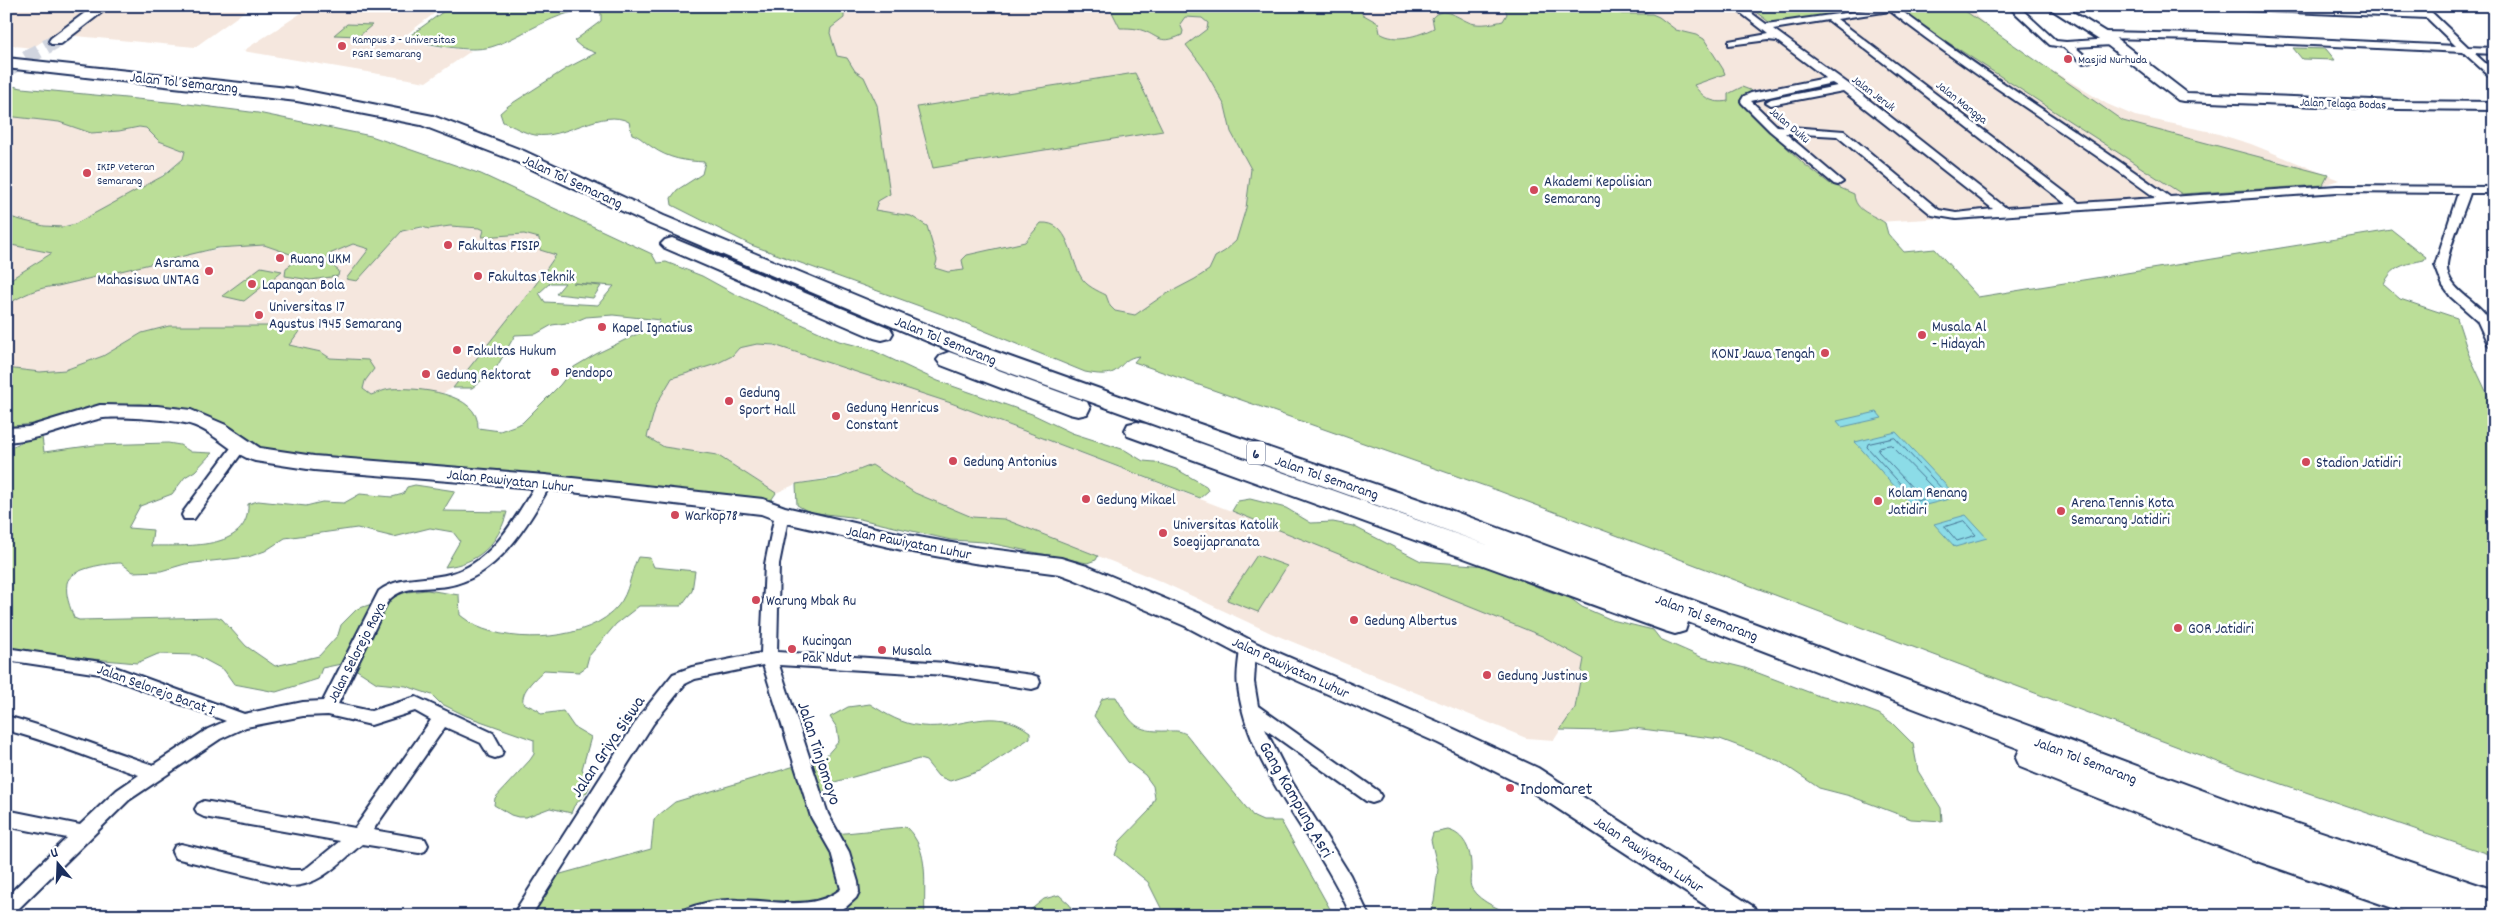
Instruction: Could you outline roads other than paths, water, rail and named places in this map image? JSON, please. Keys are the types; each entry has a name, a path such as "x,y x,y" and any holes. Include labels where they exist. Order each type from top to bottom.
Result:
{"highway":[{"name":"Jalan Tol Semarang","path":"6,63 297,95 426,120 517,155 657,220 963,348 1147,415 1441,517 2246,821 2494,906"},
{"name":"Jalan Tol Semarang","path":"6,72 279,101 408,128 506,167 734,272 986,375 1847,685 2262,849 2463,916"}],"main road":[{"path":"56,41 103,6"},
{"path":"2053,6 2107,38"},
{"name":"Jalan Telaga Bodas","path":"2107,38 2177,95 2192,99 2494,106"},
{"name":"Jalan Pawiyatan Luhur","path":"6,436 28,434 100,412 138,411 191,417 241,444 255,454 314,463 545,482 763,507 782,514 911,544 974,555 1061,566 1193,620 1248,649 1446,736 1529,776 1745,916"}],"street":[{"path":"1639,6 1644,8 1662,6"},
{"name":"Jalan Jeruk","path":"1736,6 1846,87 2003,212"},
{"path":"2012,6 2048,40 2053,43 2066,45 2107,38 2205,37 2494,51"},
{"path":"2224,6 2429,15"},
{"path":"2421,6 2494,77"},
{"path":"1766,27 1890,7 1949,52 2018,100 2098,150 2169,202"},
{"name":"Jalan Mangga","path":"1829,17 2078,208"},
{"path":"1732,42 1768,37 1783,39"},
{"path":"2066,45 2086,62"},
{"path":"1756,112 1746,101 1748,98 1835,79"},
{"name":"Jalan Duku","path":"1838,182 1774,129 1756,112 1755,106 1761,103 1846,87"},
{"path":"1774,129 1840,133 1936,214 1956,216 2337,189 2494,190"},
{"path":"2465,190 2441,265 2447,283 2455,294 2482,318 2494,344"},
{"path":"189,515 241,444"},
{"name":"Jalan Selorejo Raya","path":"6,910 123,795 214,734 244,721 303,709 328,708 384,595 403,584 450,580 486,562 500,550 545,482"},
{"name":"Jalan Tinjomoyo","path":"689,916 703,910 739,908 804,912 823,910 841,902 850,892 849,876 834,838 820,816 769,658 772,564 782,514"},
{"name":"Gang Kampung Asri","path":"1248,649 1246,686 1251,710 1262,742 1280,777 1344,881 1360,916"},
{"name":"Jalan Selorejo Barat I","path":"6,654 101,668 244,721"},
{"name":"Jalan Griya Siswa","path":"522,916 642,727 679,679 706,669 769,658 946,669 1032,682"},
{"path":"328,708 371,718 416,704 486,738 495,751"},
{"path":"1251,710 1372,796"},
{"path":"181,852 297,879 314,873 358,837 442,718"},
{"path":"6,723 45,733 91,752 154,773"},
{"path":"204,809 232,812 263,820 358,837 419,845"},
{"path":"6,818 84,834"}],"water":[{"path":"1877,412 1882,418 1842,427 1837,421"},
{"path":"1896,432 1957,497 1914,508 1855,442"},
{"path":"1966,515 1987,538 1955,547 1934,524"}],"tunnel":[{"path":"6,70 56,41"}],"place":[{"name":"Kampus 3 - Universitas PGRI Semarang","path":"342,46"},
{"name":"Masjid Nurhuda","path":"2068,59"},
{"name":"IKIP Veteran Semarang","path":"87,173"},
{"name":"Akademi Kepolisian Semarang","path":"1534,190"},
{"name":"Fakultas FISIP","path":"448,245"},
{"name":"Ruang UKM","path":"280,258"},
{"name":"Asrama Mahasiswa UNTAG","path":"209,271"},
{"name":"Fakultas Teknik","path":"478,276"},
{"name":"Lapangan Bola","path":"252,284"},
{"name":"Universitas 17 Agustus 1945 Semarang","path":"259,315"},
{"name":"Kapel Ignatius","path":"602,327"},
{"name":"Musala Al - Hidayah","path":"1922,335"},
{"name":"Fakultas Hukum","path":"457,350"},
{"name":"KONI Jawa Tengah","path":"1825,353"},
{"name":"Pendopo","path":"555,372"},
{"name":"Gedung Rektorat","path":"426,374"},
{"name":"Gedung Sport Hall","path":"729,401"},
{"name":"Gedung Henricus Constant","path":"836,416"},
{"name":"Gedung Antonius","path":"953,461"},
{"name":"Stadion Jatidiri","path":"2306,462"},
{"name":"Gedung Mikael","path":"1086,499"},
{"name":"Kolam Renang Jatidiri","path":"1878,501"},
{"name":"Arena Tennis Kota Semarang Jatidiri","path":"2061,511"},
{"name":"Warkop78","path":"675,515"},
{"name":"Universitas Katolik Soegijapranata","path":"1163,533"},
{"name":"Warung Mbak Ru","path":"756,600"},
{"name":"Gedung Albertus","path":"1354,620"},
{"name":"GOR Jatidiri","path":"2178,628"},
{"name":"Kucingan Pak Ndut","path":"792,649"},
{"name":"Musala","path":"882,650"},
{"name":"Gedung Justinus","path":"1487,675"},
{"name":"Indomaret","path":"1510,788"}]}
